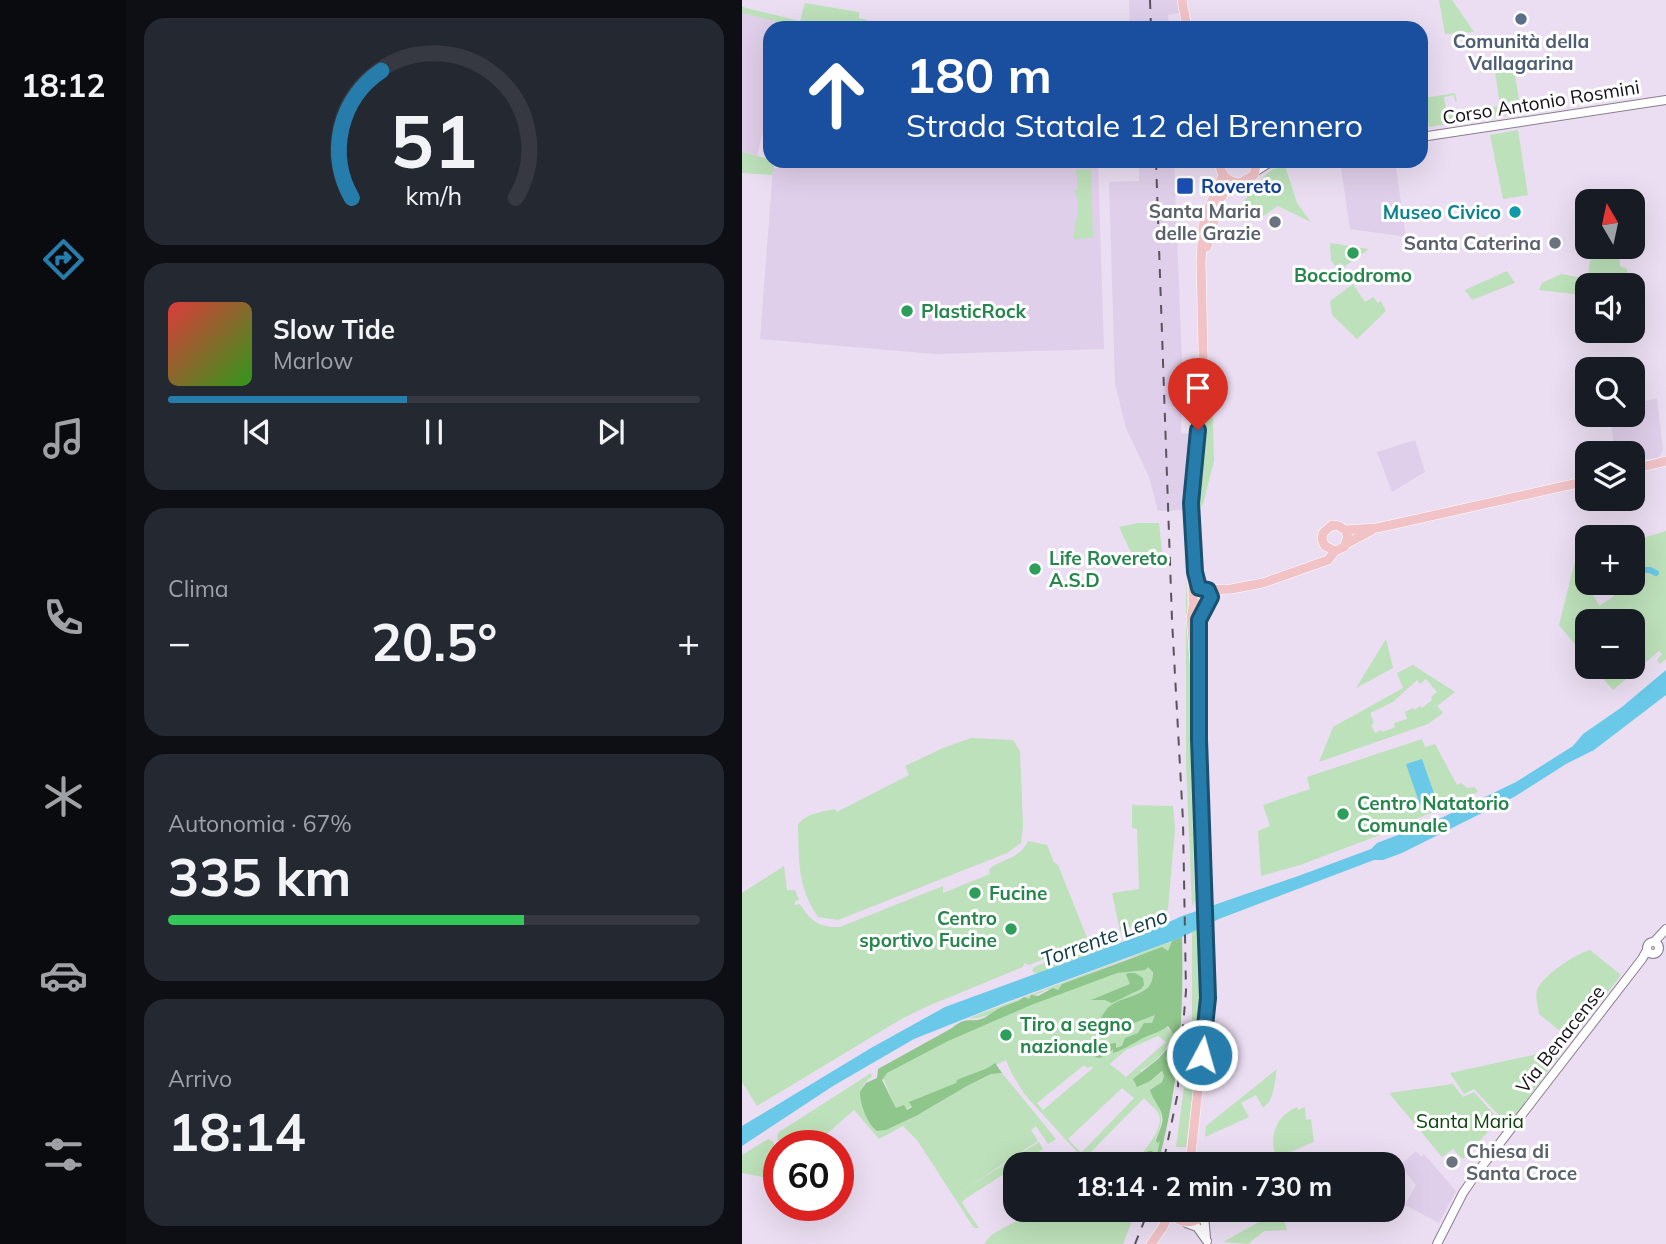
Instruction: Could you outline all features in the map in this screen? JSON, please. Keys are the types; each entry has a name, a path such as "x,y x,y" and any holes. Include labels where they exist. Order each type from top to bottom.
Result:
{"main road":[{"path":"1182,0 1186,21"},
{"name":"Corso Antonio Rosmini","path":"1428,135 1666,100"},
{"path":"1192,1152 1208,998 1198,700 1202,596 1195,579 1191,525 1192,482 1203,393 1205,220 1223,175 1222,168"},
{"path":"1203,266 1212,221 1220,199 1225,192 1250,179 1255,168"},
{"path":"1223,175 1240,183"},
{"path":"1645,466 1666,461"},
{"path":"1345,530 1377,528 1575,484"},
{"path":"1319,563 1325,546 1322,536 1328,527 1337,525 1345,530 1348,537 1346,544"},
{"path":"1202,596 1263,583 1328,560 1335,551 1377,528"},
{"path":"1325,546 1335,551"},
{"name":"Via Benacense","path":"1437,1244 1462,1193 1656,943"},
{"path":"1151,1244 1165,1222"},
{"path":"1163,1227 1178,1222"},
{"path":"1184,1222 1196,1227 1207,1243"},
{"path":"1206,1222 1207,1243"}],"shaded area":[{"path":"1129,0 1177,0 1179,13 1168,15 1168,21 1130,21"},
{"path":"742,7 791,20 763,21 763,132 757,156 742,152"},
{"path":"773,168 1098,168 1104,349 935,354 760,339"},
{"path":"1139,168 1174,168 1183,386 1181,433 1194,434 1186,510 1158,511 1149,477 1126,428 1115,384 1109,182 1139,181"},
{"path":"1341,168 1396,168 1406,237 1350,229"},
{"path":"1657,398 1663,450 1659,457 1645,460 1645,441 1613,441 1612,427 1645,427 1645,401"},
{"path":"1415,440 1425,472 1392,492 1377,452"},
{"path":"1416,1151 1421,1157 1424,1154 1456,1191 1439,1223 1405,1205 1416,1185 1405,1171 1405,1161"}],"green space":[{"path":"1439,0 1452,0 1474,32 1445,34"},
{"path":"805,3 859,12 859,18 868,20 868,21 800,21"},
{"path":"742,7 800,21 774,21 742,13"},
{"path":"1514,68 1521,113 1429,127 1428,97 1455,93 1457,101 1454,95 1444,97 1447,114 1500,106 1495,71"},
{"path":"1518,130 1528,195 1503,199 1490,135"},
{"path":"742,152 763,158 763,168 774,168 772,175 742,173"},
{"path":"1286,168 1297,203 1311,222 1278,206 1256,221 1229,220 1236,206 1240,208 1265,175 1273,169"},
{"path":"1091,169 1093,238 1074,239 1078,210 1076,170"},
{"name":"Bocciodromo","path":"1330,243 1369,249 1344,267 1341,263 1335,266 1331,260"},
{"path":"1620,259 1620,266 1627,269 1627,273 1588,273 1590,260"},
{"path":"1507,271 1515,283 1472,300 1465,290"},
{"path":"1561,274 1575,276 1575,294 1539,290 1542,283"},
{"path":"1353,284 1365,302 1373,297 1378,303 1381,301 1386,311 1357,339 1332,315 1330,301"},
{"path":"1212,392 1214,461 1203,504 1200,508 1195,508 1208,393"},
{"path":"1159,523 1163,560 1143,568 1139,559 1135,561 1119,527"},
{"path":"1666,531 1666,659 1660,664 1657,660 1662,654 1659,651 1645,663 1645,609 1575,609 1575,644 1559,625 1575,563 1575,595 1594,595 1599,606 1614,595 1645,595 1645,537"},
{"path":"1186,577 1195,771 1191,772 1195,900 1192,906 1186,765"},
{"path":"1386,639 1393,668 1356,688"},
{"path":"1413,665 1455,692 1437,706 1443,713 1428,724 1319,762 1333,727 1403,688 1397,673","holes":["1426,679 1437,692 1422,708 1420,706 1405,712 1407,719 1394,723 1395,727 1375,733 1370,713 1393,702 1417,680 1420,684"]},
{"path":"1603,679 1626,679 1613,690"},
{"path":"971,738 1013,740 1020,751 1023,826 1021,843 1007,853 838,920 818,917 806,894 800,872 798,825 801,821 820,812 835,809 837,812 909,775 905,766"},
{"name":"Centro Natatorio Comunale","path":"1422,739 1425,747 1435,744 1457,785 1461,783 1467,788 1475,787 1478,792 1380,835 1300,865 1261,876 1258,831 1270,826 1263,805 1310,789 1307,777"},
{"path":"1132,805 1173,806 1175,829 1168,909 1164,914 1120,931 1112,893 1139,889 1137,829 1132,828"},
{"path":"1028,841 1047,845 1058,865 1088,940 1086,942 1029,965 1024,963 1023,967 903,1018 757,1106 742,1082 742,893 784,866 787,890 795,890 799,900 795,901 795,905 800,904 816,922 840,927 943,886 943,893 990,874 989,869 1016,855"},
{"path":"1201,928 1203,1010 1186,1147 1176,1147 1192,1029 1192,932"},
{"path":"1182,937 1182,995 1179,1051 1161,1152 1157,1152 1160,1141 1156,1141 1162,1118 1150,1090 1162,1082 1164,1076 1162,1071 1137,1087 1133,1079 1168,1048 1174,1035 1168,1026 1113,1053 1113,1049 1100,1058 1095,1057 1100,1052 1099,1049 1105,1050 1108,1044 1116,1043 1116,1048 1122,1046 1125,1038 1138,1033 1144,1023 1152,1023 1155,1015 1113,1031 1099,1020 1110,1006 1144,991 1149,986 1153,972 1148,967 1145,970 1117,973 1031,1005 948,1041 887,1073 882,1080 896,1108 904,1105 907,1110 912,1107 909,1102 956,1083 957,1080 995,1063 1002,1073 991,1074 886,1130 877,1131 867,1119 860,1092 866,1083 877,1078 878,1069 962,1022 979,1020 1024,997 1029,999 1031,995 1038,996 1053,988 1058,990 1062,984 1162,947 1168,951 1172,941"},
{"path":"1172,941 1168,951 1145,953 1062,984 1058,990 1046,990 989,1015 969,1018"},
{"path":"1105,943 1108,946 1106,948 1037,974 1032,971 1034,967 1094,944"},
{"path":"1590,950 1621,975 1571,1040 1539,1014 1537,991 1541,983 1561,965"},
{"path":"1151,956 1164,992 1104,1025 1113,1030 1156,1014 1174,1035 1160,1056 1140,1071 1155,1077 1163,1071 1164,1074 1162,1081 1154,1089 1161,1114 1160,1125 1156,1138 1161,1141 1158,1152 1142,1152 1159,1127 1160,1120 1159,1115 1144,1098 1091,1152 1082,1152 1134,1098 1122,1088 1068,1139 1080,1152 1077,1152 1025,1095 1006,1060 898,1113 881,1073 938,1041","holes":["1158,1036 1166,1042 1126,1077 1110,1064 1126,1050","1084,1065 1093,1068 1043,1110 1037,1103"]},
{"path":"1135,973 1143,978 1144,985 1141,989 1112,1003 1091,1000 1130,984 1126,974"},
{"path":"1565,1048 1508,1125 1474,1089 1464,1094 1450,1073"},
{"path":"1277,1069 1270,1100 1263,1108 1256,1095 1241,1103 1249,1117 1205,1137 1206,1126"},
{"path":"871,1073 872,1076 862,1090 862,1103 869,1122 877,1131 886,1130 916,1116 991,1074 1002,1073 1056,1139 1048,1144 1036,1126 1031,1130 1038,1141 1021,1152 1003,1152 1003,1164 957,1194 1003,1165 1003,1175 962,1203 979,1228 974,1228 917,1140 903,1126 879,1139 854,1110 831,1130 782,1130"},
{"name":"Santa Maria","path":"1453,1084 1463,1097 1474,1092 1499,1120 1463,1159 1453,1149 1442,1157 1389,1093"},
{"path":"1305,1107 1306,1120 1311,1119 1314,1142 1290,1152 1274,1152 1273,1142 1276,1128 1289,1111"},
{"path":"763,1142 763,1177 742,1173 742,1155"},
{"path":"1039,1142 1043,1149 1039,1152 1023,1152"},
{"path":"1014,1222 1132,1222 1123,1244 984,1244 991,1235"},
{"path":"1259,1222 1284,1222 1287,1230 1264,1231 1248,1244 1223,1242"}],"water":[{"path":"1666,670 1666,695 1594,750 1566,764 1514,797 1402,853 1383,860 1374,860 1219,919 1180,938 914,1039 833,1086 742,1146 742,1126 945,1007 1139,936 1182,916 1371,849 1377,843 1437,820 1516,782 1573,746 1583,734 1622,707"},
{"path":"1422,759 1436,799 1420,805 1406,764"}],"waterway":[{"path":"1645,570 1656,573"}],"railway":[{"path":"1150,0 1151,21"},
{"path":"1156,168 1172,620 1183,821 1186,991 1177,1097 1166,1152"},
{"path":"1135,1244 1144,1222"}],"place":[{"name":"Comunità della Vallagarina","path":"1521,19"},
{"name":"Rovereto","path":"1185,186"},
{"name":"Museo Civico","path":"1515,212"},
{"name":"Santa Maria delle Grazie","path":"1275,222"},
{"name":"Santa Caterina","path":"1555,243"},
{"name":"Bocciodromo","path":"1353,253"},
{"name":"PlasticRock","path":"907,311"},
{"name":"Life Rovereto A.S.D","path":"1035,569"},
{"name":"Centro Natatorio Comunale","path":"1343,814"},
{"name":"Fucine","path":"975,893"},
{"name":"Centro sportivo Fucine","path":"1011,929"},
{"name":"Tiro a segno nazionale","path":"1006,1035"},
{"name":"Chiesa di Santa Croce","path":"1452,1162"}],"route":[{"path":"1198,430 1191,493 1191,525 1196,583 1199,588 1208,590 1211,597 1203,609 1198,629 1208,998 1202,1055"}],"water label":[{"name":"Torrente Leno","path":"1104,937"}]}
